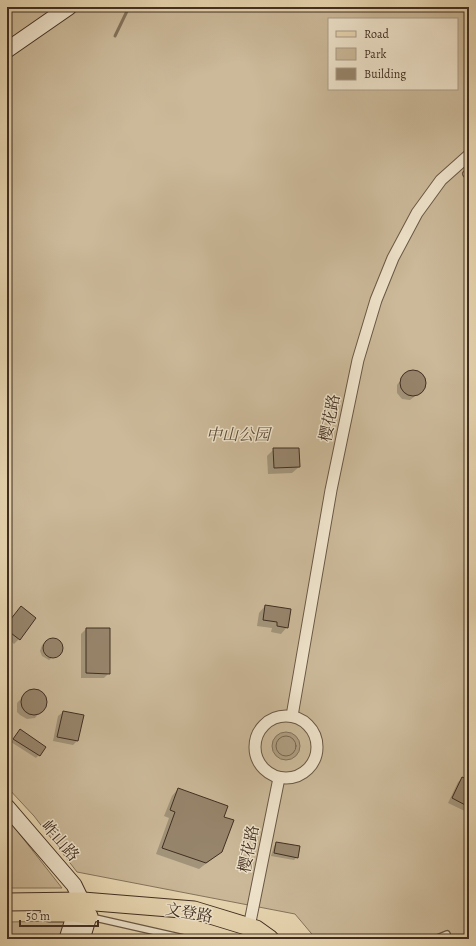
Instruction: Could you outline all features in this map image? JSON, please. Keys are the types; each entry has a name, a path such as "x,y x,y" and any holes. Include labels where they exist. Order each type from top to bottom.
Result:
{"main road":[{"name":"文登路","path":"7,902 82,910"},
{"name":"文登路","path":"7,914 82,910 194,910 256,929 270,939"}],"street":[{"path":"7,50 69,7"},
{"name":"樱花路","path":"292,716 331,490 358,360 376,300 393,258 417,213 441,180 469,155"},
{"path":"281,716 292,716 302,720 315,734 317,754 307,771 299,776 279,778 269,774 261,766 256,757 256,740 262,726 271,719 281,716"},
{"name":"樱花路","path":"249,927 279,778"},
{"name":"岞山路","path":"7,806 74,885 82,910"},
{"path":"67,939 82,910"},
{"path":"82,910 82,939"}],"lane":[{"path":"82,910 188,939"},
{"path":"435,939 447,934"}],"green space":[{"name":"中山公园","path":"7,7 469,7 469,939 316,939 295,914 77,872 34,816 7,787"},
{"path":"7,818 62,888 7,888"},
{"path":"67,921 62,939 7,939 7,922"}],"water":[{"path":"286,732 292,733 296,736 299,740 299,752 296,756 292,759 286,760 280,759 276,756 273,752 272,746 273,740 276,736 280,733"}],"building":[{"path":"413,370 422,374 426,383 422,392 413,396 404,392 400,383 404,374"},
{"path":"273,448 299,448 300,467 274,468"},
{"path":"265,605 291,609 288,628 277,626 277,622 263,620"},
{"path":"21,606 36,618 20,640 7,630 7,624"},
{"path":"86,628 110,628 110,674 86,673"},
{"path":"53,638 60,641 63,648 60,655 53,658 46,655 43,648 46,641"},
{"path":"34,689 43,693 47,702 43,711 34,715 25,711 21,702 25,693"},
{"path":"63,711 84,715 78,741 57,737"},
{"path":"20,729 46,747 40,756 13,739"},
{"path":"462,777 469,780 469,807 452,798"},
{"path":"178,788 228,806 224,817 234,820 222,852 206,863 162,848 175,812 170,810"},
{"path":"276,842 300,846 298,858 274,853"}],"waterway":[{"path":"115,36 129,7"}]}
